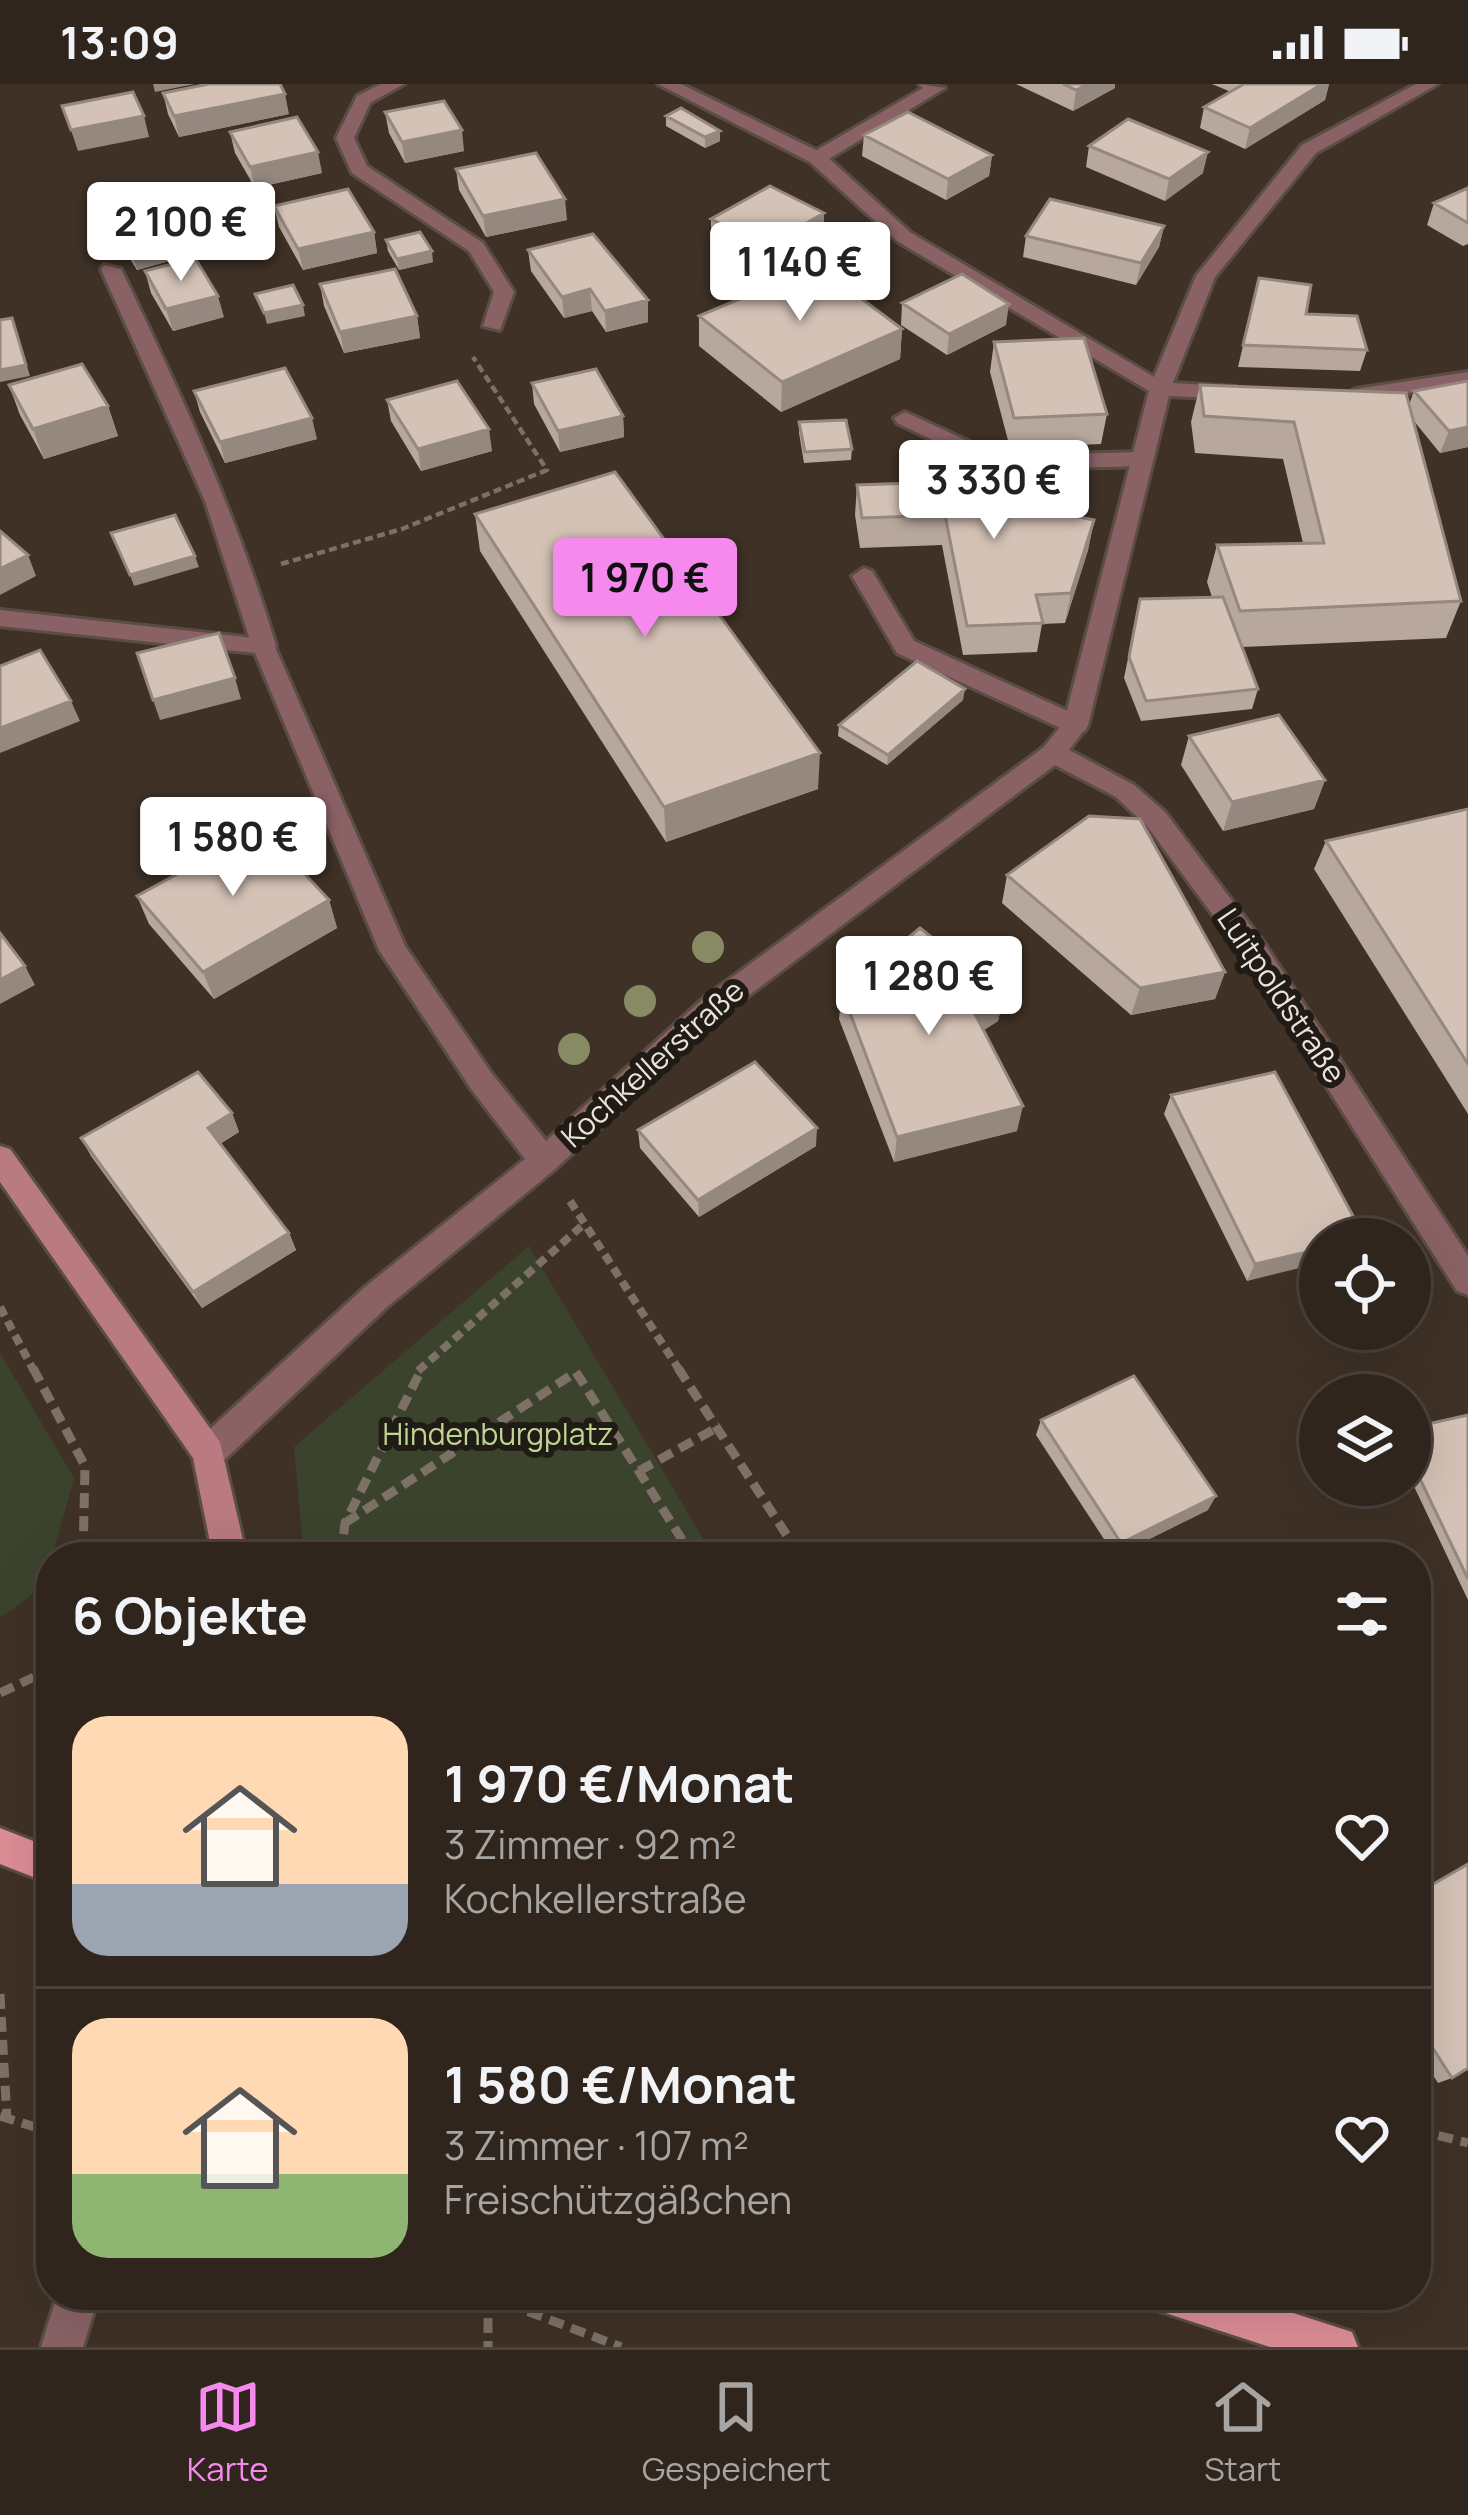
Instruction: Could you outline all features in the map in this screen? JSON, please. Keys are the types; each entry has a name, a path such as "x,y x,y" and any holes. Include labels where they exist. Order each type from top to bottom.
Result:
{"main road":[{"path":"0,1846 36,1860"},
{"path":"1219,2310 1336,2347"}],"street":[{"path":"395,84 363,100 345,138 359,169 476,247 504,292 493,326"},
{"path":"667,84 817,158 904,237 1160,389 1257,394"},
{"path":"817,158 936,88 928,84"},
{"name":"Kochkellerstraße","path":"208,1454 376,1297 544,1161 714,1006 1052,753 1076,725 1160,389 1205,276 1309,149 1429,84"},
{"path":"110,268 206,466 245,574 264,646 393,950 482,1082 544,1161"},
{"path":"1337,395 1378,395 1468,378"},
{"path":"905,418 996,464 1142,459"},
{"path":"864,576 905,647 1076,725"},
{"path":"0,619 264,646"},
{"name":"Luitpoldstraße","path":"1052,753 1125,791 1156,819 1254,950 1468,1282"},
{"path":"0,1158 208,1454 227,1542"},
{"path":"62,2347 74,2310"}],"path":[{"path":"245,574 402,529 547,470 468,349 493,326"},
{"path":"342,1542 345,1522 415,1374 585,1223 792,1542"},
{"path":"0,1307 85,1466 83,1542"},
{"path":"345,1522 576,1372 683,1542"},
{"path":"639,1472 720,1426"},
{"path":"0,1694 36,1672"},
{"path":"0,1994 4,2117 36,2127"},
{"path":"1431,2134 1468,2143"},
{"path":"487,2310 488,2347"},
{"path":"524,2310 621,2347"}],"green space":[{"name":"Hindenburgplatz","path":"529,1246 705,1542 303,1542 294,1447"},
{"path":"0,1353 74,1478 56,1542 36,1542 36,1592 0,1618"}],"building":[{"path":"209,84 280,84 285,94 174,116 163,93"},
{"path":"1244,84 1322,84 1250,128 1204,107"},
{"path":"133,92 144,116 71,130 62,106"},
{"path":"444,101 462,130 402,142 385,112"},
{"path":"681,108 720,131 705,137 666,116"},
{"path":"908,112 992,155 948,179 864,135"},
{"path":"297,117 318,152 250,167 230,132"},
{"path":"1128,119 1208,152 1169,179 1089,146"},
{"path":"536,153 565,199 483,216 456,169"},
{"path":"770,186 824,213 793,231 831,250 805,265 711,219"},
{"path":"1468,188 1468,223 1434,203"},
{"path":"348,189 374,232 298,249 274,206"},
{"path":"1050,199 1164,226 1141,263 1026,236"},
{"path":"158,230 170,249 134,259 122,240"},
{"path":"420,232 432,251 397,259 386,240"},
{"path":"593,234 648,300 605,311 590,289 562,297 528,250"},
{"path":"195,258 218,296 166,309 145,271"},
{"path":"818,266 902,329 782,382 699,316"},
{"path":"395,269 417,316 340,332 320,284"},
{"path":"962,274 1009,304 949,334 902,303"},
{"path":"1259,278 1311,285 1306,314 1357,316 1367,350 1243,345"},
{"path":"293,285 303,305 264,313 255,294"},
{"path":"12,318 26,365 0,370 0,320"},
{"path":"1084,338 1107,414 1014,418 994,342"},
{"path":"82,364 108,406 33,429 9,385"},
{"path":"285,368 312,418 220,442 194,391"},
{"path":"596,369 623,416 558,431 532,383"},
{"path":"457,381 489,429 418,449 387,400"},
{"path":"1468,381 1468,427 1449,431 1414,391"},
{"path":"1200,385 1406,393 1461,601 1240,611 1217,545 1324,543 1294,422 1204,416"},
{"path":"846,420 852,449 805,452 799,422"},
{"path":"615,472 820,753 664,807 475,514"},
{"path":"1034,479 1042,510 1094,520 1071,593 1036,595 1043,623 967,626 945,515 862,518 857,485"},
{"path":"175,515 195,556 130,575 111,533"},
{"path":"0,531 28,555 0,569"},
{"path":"1223,597 1258,689 1146,701 1129,657 1140,599"},
{"path":"219,633 235,678 153,700 137,653"},
{"path":"40,650 71,701 0,728 0,666"},
{"path":"917,661 965,689 888,755 839,725"},
{"path":"1279,715 1325,780 1232,802 1189,736"},
{"path":"1468,809 1468,1064 1326,841"},
{"path":"1089,816 1140,819 1225,972 1140,988 1007,875"},
{"path":"262,828 329,900 203,972 137,896"},
{"path":"920,928 1004,995 974,1012 1023,1106 897,1137 842,992"},
{"path":"0,933 25,966 0,980"},
{"path":"755,1062 817,1128 698,1200 638,1130"},
{"path":"198,1072 232,1113 208,1128 289,1233 193,1292 81,1138"},
{"path":"1275,1072 1354,1218 1299,1218 1299,1254 1255,1264 1171,1095"},
{"path":"1134,1376 1216,1496 1120,1542 1041,1420"},
{"path":"1468,1415 1468,1579 1431,1502 1431,1423"},
{"path":"1468,1864 1468,2068 1452,2078 1431,2045 1431,1885"}]}
